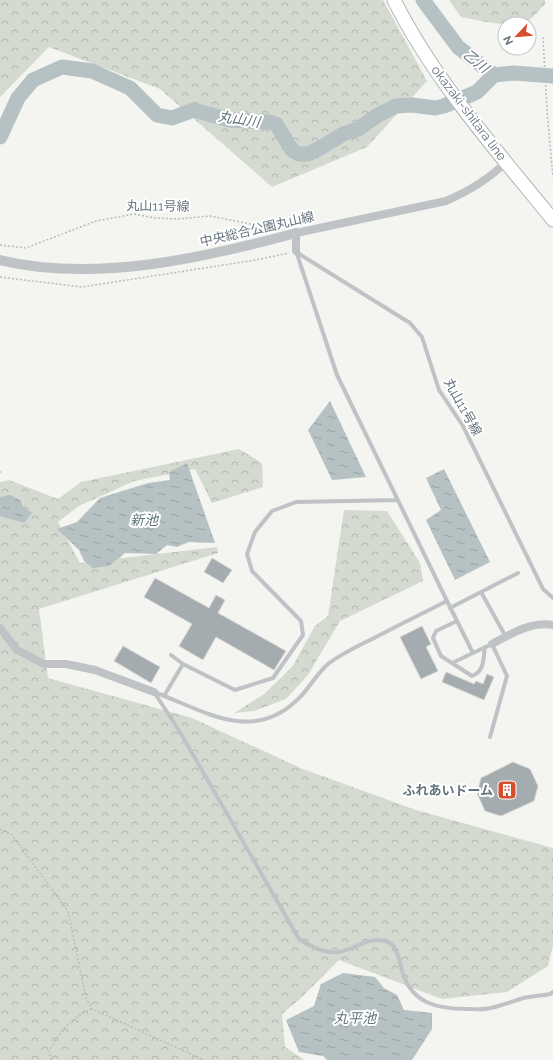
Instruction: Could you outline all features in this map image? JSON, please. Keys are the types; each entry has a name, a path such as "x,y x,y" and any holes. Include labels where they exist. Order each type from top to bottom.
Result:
{"main road":[{"name":"okazaki-shitara line","path":"394,0 448,87 469,117 553,220"}],"street":[{"name":"中央総合公園丸山線","path":"0,260 47,268 91,270 156,262 231,250 296,233 446,201 469,191 490,178 506,162"},
{"path":"296,233 296,251"},
{"path":"488,645 521,629 544,623 553,625"},
{"path":"0,628 17,650 44,664 66,664 95,670 154,692"}],"lane":[{"path":"296,251 337,375 473,653"},
{"name":"丸山11号線","path":"296,251 410,323 422,337 439,390 463,426 543,589 553,598"},
{"path":"171,655 183,664 235,690 274,678 303,635 301,621 252,571 247,554 255,532 272,511 296,502 397,500"},
{"path":"450,608 518,573"},
{"path":"481,592 506,636"},
{"path":"154,692 221,720 238,722 260,720 279,713 296,702 327,665 350,650 447,602"},
{"path":"457,621 436,631 433,638 441,656 472,676 478,674 482,668 488,645"},
{"path":"452,663 488,645"},
{"path":"488,645 507,676 490,737"},
{"path":"164,696 183,664"},
{"path":"154,692 180,732 299,939 326,952 339,952 375,940 384,940 391,943 396,951 404,978 410,988 424,1000 442,1008 490,1008 522,998 550,994 553,992"}],"path":[{"path":"543,37 547,111 553,177"},
{"name":"丸山11号線","path":"0,245 26,248 96,221 134,214 155,218 178,219 210,216 296,233"},
{"path":"0,829 11,834 68,911 86,998 92,1009 204,1060"},
{"path":"52,1060 49,1052 58,1034 81,1014 92,1009"}],"green space":[{"path":"0,0 383,0 427,81 367,147 272,187 160,89 49,47 0,97"},
{"path":"449,0 545,0 545,4 533,16 497,16 497,23 461,17"},
{"path":"239,449 262,463 263,487 212,503 195,469 134,481 79,506 58,522 80,563 217,547 218,553 39,609 48,678 192,718 303,769 416,810 553,848 553,945 548,966 507,992 442,999 339,960 300,999 282,1014 285,1047 305,1060 0,1060 0,482 9,480 58,499 81,482"},
{"path":"344,510 387,511 420,563 423,581 340,621 308,675 286,699 254,711 234,713 263,695 292,667 315,626 328,616"}],"water":[{"path":"330,401 366,477 332,480 308,430"},
{"name":"新池","path":"187,463 215,543 189,542 177,547 167,545 156,554 125,553 109,566 93,568 84,561 79,550 57,529 77,522 100,498 148,483 170,480 169,472"},
{"path":"444,469 490,562 455,580 426,520 441,510 426,478"},
{"path":"10,495 20,500 23,507 32,513 24,523 0,516 0,497"},
{"name":"丸平池","path":"343,973 375,977 384,988 397,995 404,1010 432,1013 432,1029 412,1060 327,1060 323,1056 299,1052 286,1020 314,1006 321,984"}],"building":[{"path":"212,558 232,570 223,583 204,572"},
{"path":"155,578 209,608 216,595 225,600 218,613 286,651 274,670 216,637 203,660 179,646 192,624 144,597"},
{"path":"422,626 431,644 426,647 438,671 421,679 400,637"},
{"path":"123,646 160,667 151,683 114,661"},
{"path":"446,672 474,684 476,681 483,684 487,674 494,677 484,700 442,682"},
{"name":"ふれあいドーム","path":"513,762 530,769 538,786 534,801 501,816 485,811 477,793 481,778"}],"waterway":[{"name":"乙川","path":"423,0 458,47 494,75 514,73 553,76"},
{"name":"丸山川","path":"0,137 18,98 33,80 62,67 92,71 130,88 157,115 172,118 194,110 229,120 268,122 276,124 292,150 299,154 308,154 343,134 358,129 378,115 396,106 412,105 435,108 444,106 477,92 494,75"}],"place":[{"name":"ふれあいドーム","path":"507,790"}]}
